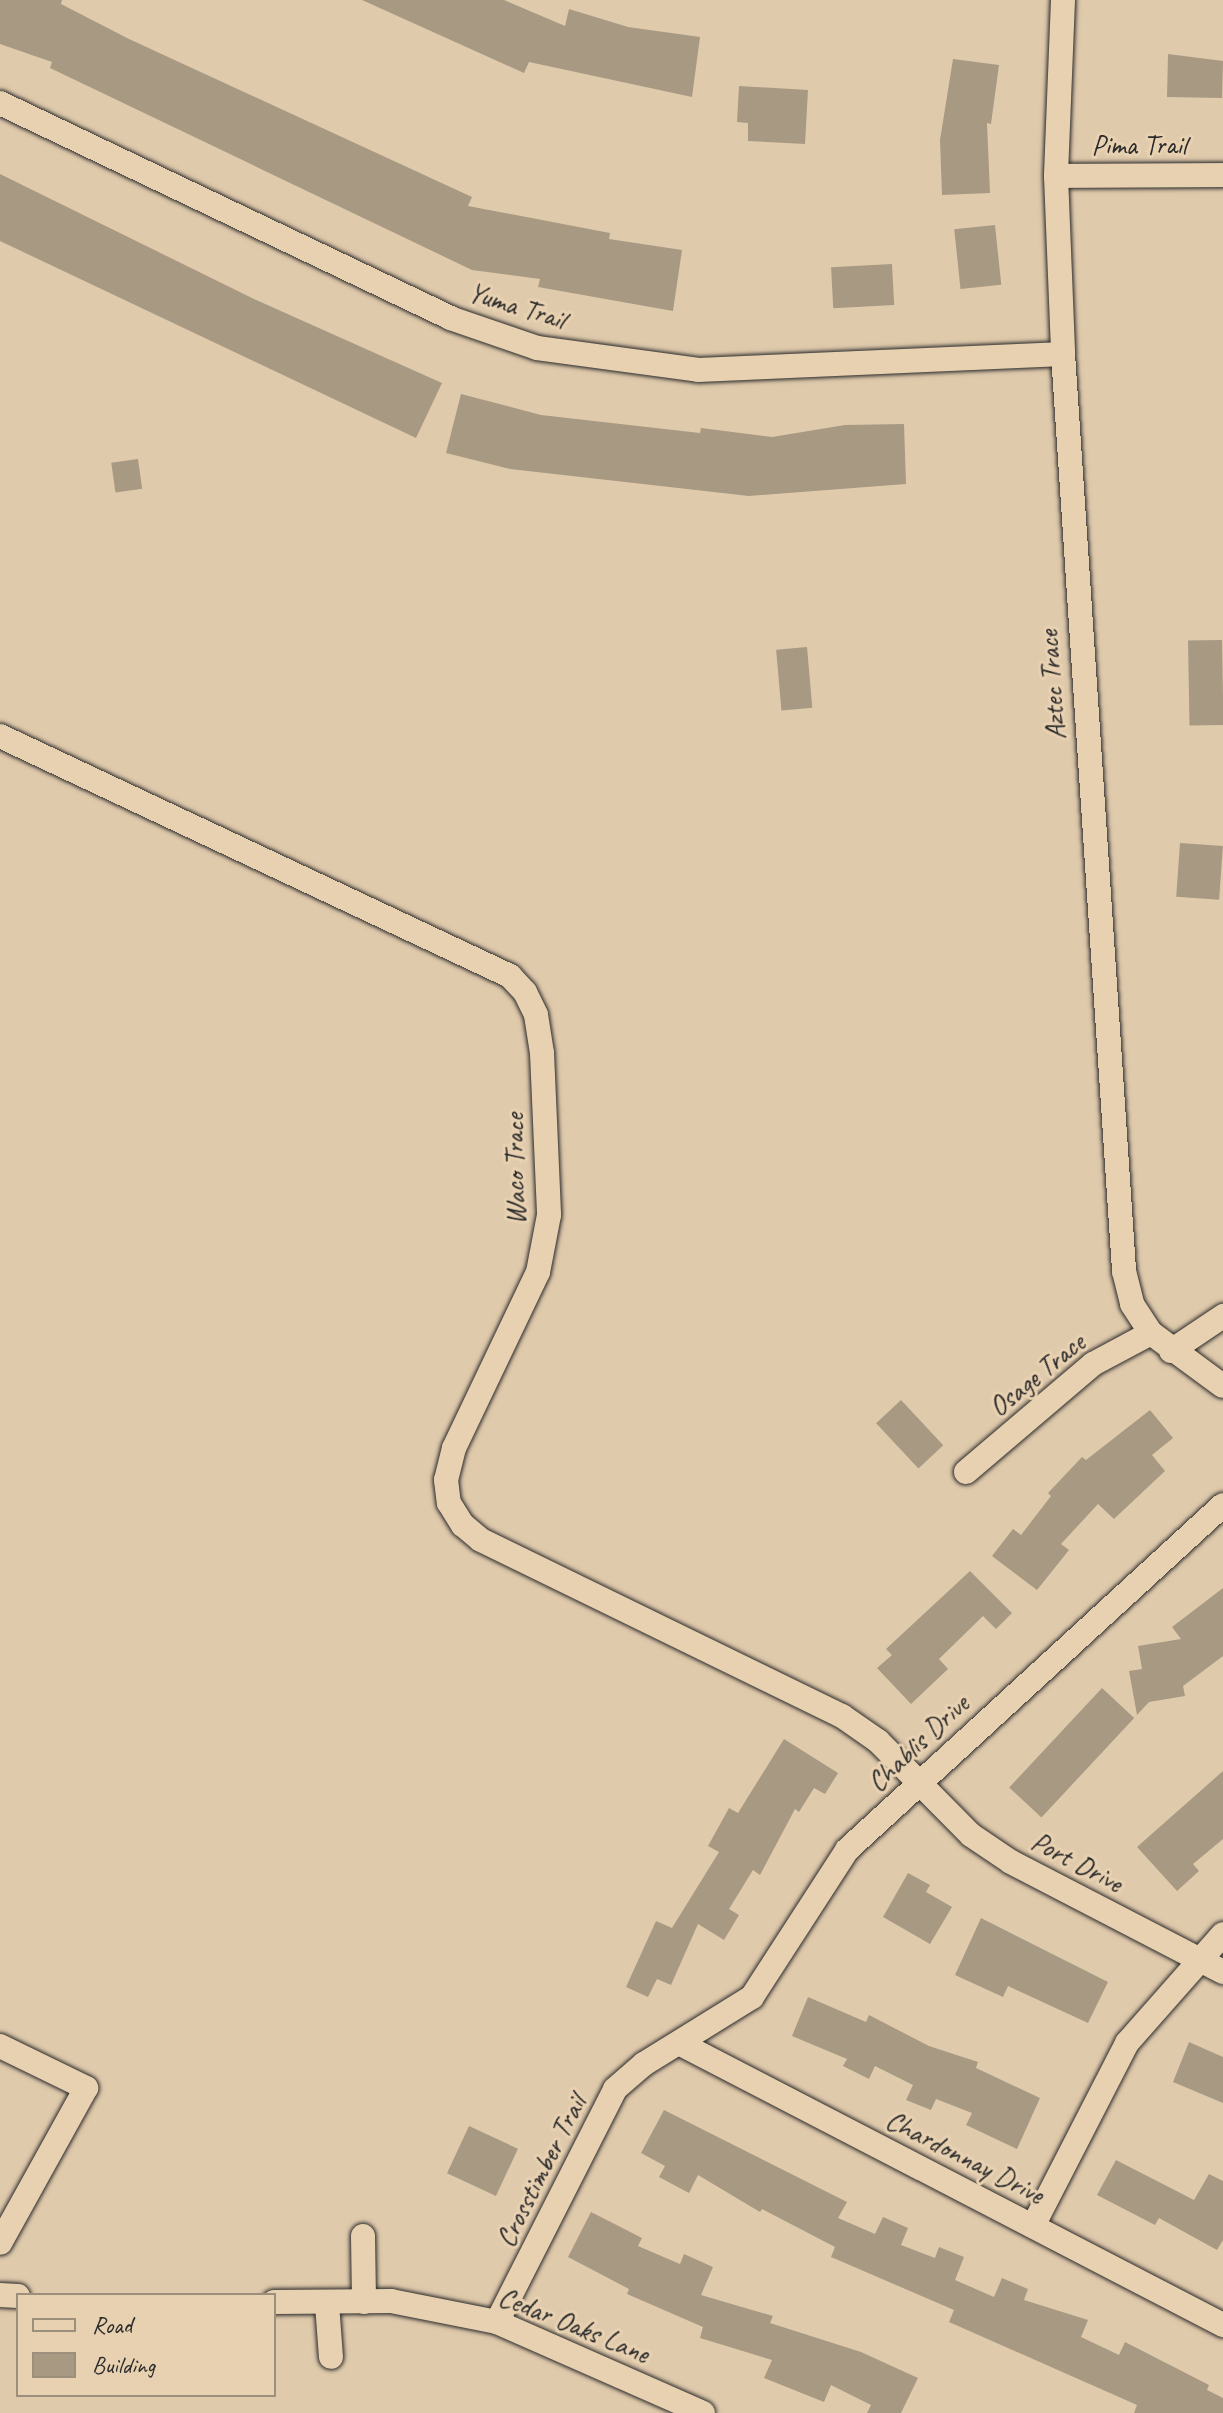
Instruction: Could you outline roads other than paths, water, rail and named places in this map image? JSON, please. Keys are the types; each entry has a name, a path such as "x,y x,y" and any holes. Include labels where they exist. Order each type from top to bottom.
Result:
{"street":[{"name":"Aztec Trace","path":"1063,0 1056,176 1063,354 1124,1271 1132,1304 1151,1333 1171,1351 1223,1386"},
{"name":"Yuma Trail","path":"0,103 450,318 537,348 699,370 1063,354"},
{"name":"Pima Trail","path":"1056,176 1223,175"},
{"name":"Waco Trace","path":"0,736 510,976 525,992 536,1015 542,1053 546,1242 538,1272 454,1448 446,1480 449,1503 481,1540 842,1716 878,1741 918,1783"},
{"path":"1171,1351 1223,1316"},
{"name":"Osage Trace","path":"966,1472 1093,1364 1151,1333"},
{"name":"Chablis Drive","path":"615,2089 679,2043 752,1997 847,1850 1223,1505"},
{"name":"Port Drive","path":"918,1783 971,1835 1011,1862 1223,1972"},
{"path":"1033,2226 1127,2043 1197,1959 1223,1934"},
{"name":"Chardonnay Drive","path":"679,2043 1223,2325"},
{"path":"0,2046 86,2088 0,2243"},
{"name":"Crosstimber Trail","path":"497,2322 615,2089"},
{"path":"363,2236 364,2302"},
{"name":"Cedar Oaks Lane","path":"276,2302 327,2304 391,2301 497,2322 662,2404 703,2413"},
{"path":"327,2304 331,2357"}]}
